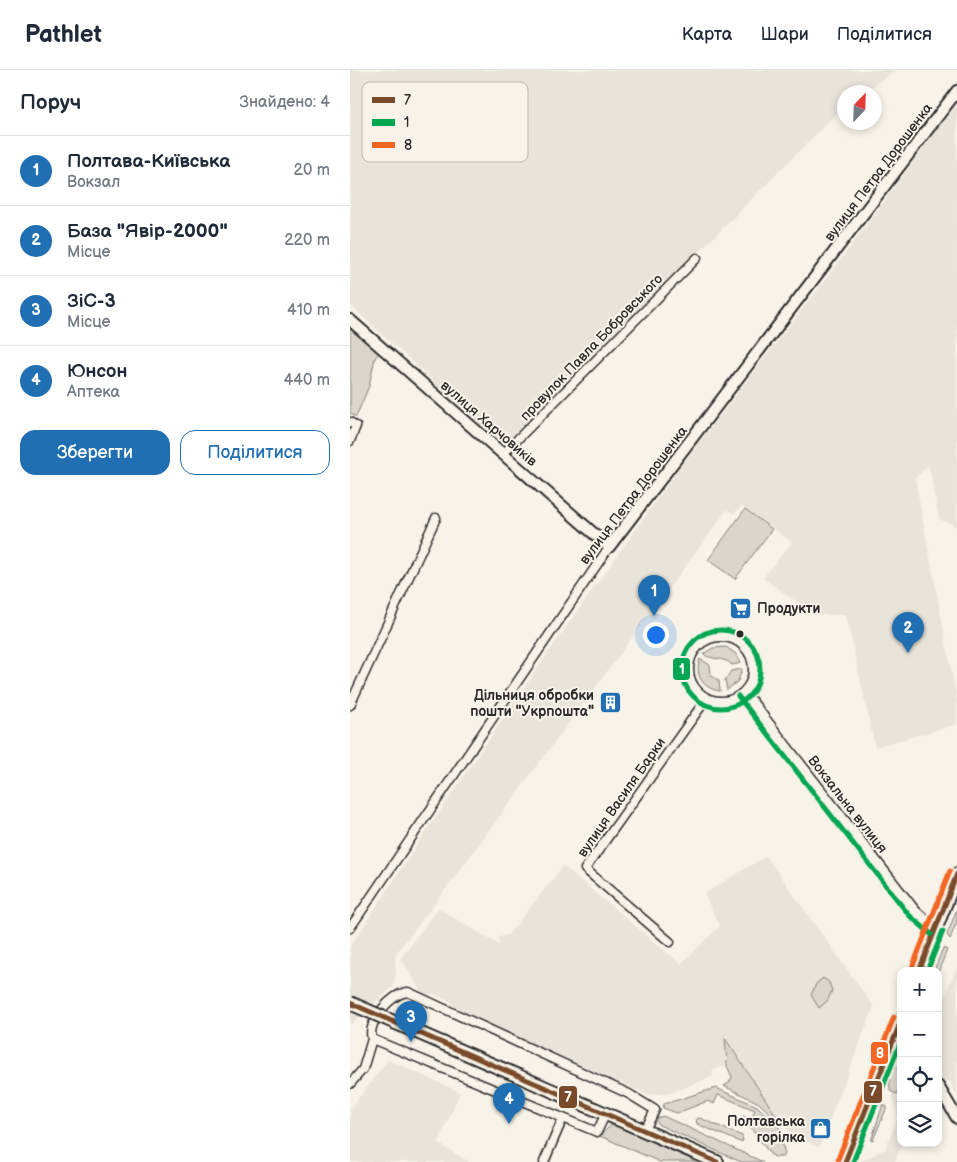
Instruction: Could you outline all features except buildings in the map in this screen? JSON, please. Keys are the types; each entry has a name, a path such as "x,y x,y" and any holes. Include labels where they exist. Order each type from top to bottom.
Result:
{"main road":[{"path":"921,967 957,874"},
{"path":"350,1003 716,1162"},
{"path":"845,1162 897,1031"}],"street":[{"name":"вулиця Петра Дорошенка","path":"350,928 609,547 957,91"},
{"name":"провулок Павла Бобровського","path":"503,454 697,258"},
{"name":"вулиця Харчовиків","path":"350,320 609,547"},
{"path":"350,422 356,426 350,441"},
{"path":"350,705 436,518"},
{"path":"715,638 734,640 743,647 750,657 751,678 744,691 726,700 707,698 692,684 689,664 699,646 715,638"},
{"name":"Вокзальна вулиця","path":"744,691 915,910 936,928"},
{"name":"вулиця Василя Барки","path":"670,942 586,870 707,698"},
{"path":"350,1084 363,1069 372,1039 371,1028 388,1001 401,992 408,992 629,1094 655,1110 645,1130"},
{"path":"372,1039 597,1132 606,1113"},
{"path":"942,1093 957,1118"},
{"path":"544,1162 564,1118"}],"shaded area":[{"path":"350,70 896,70 874,85 837,85 837,113 503,449 451,402 430,378 350,305"},
{"path":"957,103 957,526 939,519 929,465 915,478 957,700 957,724 875,747 846,615 815,615 763,578 792,542 742,506 733,514 727,510 398,951 395,957 396,974 393,987 350,1025 350,947 413,851 547,654 683,463 845,254"},
{"path":"350,325 380,352 375,358 369,386 356,417 350,413"},
{"path":"745,509 772,529 735,579 708,560"},
{"path":"726,647 736,654 741,663 732,665 725,660 703,654 713,648"},
{"path":"700,659 710,665 711,675 719,681 720,691 714,690 701,680 698,670"},
{"path":"742,669 738,681 727,690 725,680 731,671"},
{"path":"766,856 874,1007 819,1147 793,1137 786,1128 786,1120 779,1120 725,1036 725,1066 712,1071 713,1076 672,1093 648,1095 487,1023 450,1005 452,1002 433,994 424,997 401,958 438,908 499,945 498,938 509,934 563,866 681,964 720,926 704,894"},
{"path":"957,909 957,921 950,939 947,935"},
{"path":"943,948 947,950 940,967 936,967"},
{"path":"957,966 957,1096 949,1081 942,1080 942,1003"},
{"path":"823,978 829,982 832,991 827,1001 819,1008 811,995 816,984"},
{"path":"725,1038 779,1122 759,1103 724,1086 729,1083 732,1077 727,1066"},
{"path":"388,1060 460,1092 438,1143 469,1162 350,1162 350,1109"},
{"path":"897,1066 897,1094 890,1091 890,1079"},
{"path":"897,1068 897,1114 889,1082 892,1073"},
{"path":"716,1088 757,1106 779,1127 785,1155 783,1157 775,1157 770,1154 742,1116 751,1119 755,1110 718,1095 714,1104 708,1101 677,1113 663,1108 664,1104"},
{"path":"883,1104 887,1107 871,1141"},
{"path":"663,1116 763,1162 741,1162 659,1125 655,1119"},
{"path":"700,1118 742,1136 743,1141 740,1142 697,1124 696,1119"},
{"path":"897,1120 897,1147 901,1147 895,1162 859,1162 885,1149"},
{"path":"611,1125 697,1162 660,1162 600,1136"}],"transit line":[{"name":"1","path":"713,630 729,630 743,636 754,647 760,661 760,669 760,677 754,691 743,702 729,708 713,708 699,702 688,691 682,677 682,661 688,647 699,636 713,630"},
{"name":"1","path":"738,696 909,915 931,934"},
{"name":"8","path":"912,967 950,871"},
{"name":"7","path":"921,967 957,874"},
{"name":"1","path":"929,967 943,931"},
{"name":"7","path":"350,1003 717,1162"},
{"name":"8","path":"838,1159 894,1017"},
{"name":"7","path":"845,1162 897,1031"},
{"name":"1","path":"853,1162 897,1051"}],"place":[{"name":"Продукти","path":"741,608"},
{"name":"Полтава-Київська","path":"654,616"},
{"name":"База \"Явір-2000\"","path":"908,653"},
{"name":"Дільниця обробки пошти \"Укрпошта\"","path":"610,703"},
{"name":"ЗіС-3","path":"411,1042"},
{"name":"Юнсон","path":"509,1124"},
{"name":"Полтавська горілка","path":"821,1129"}]}
